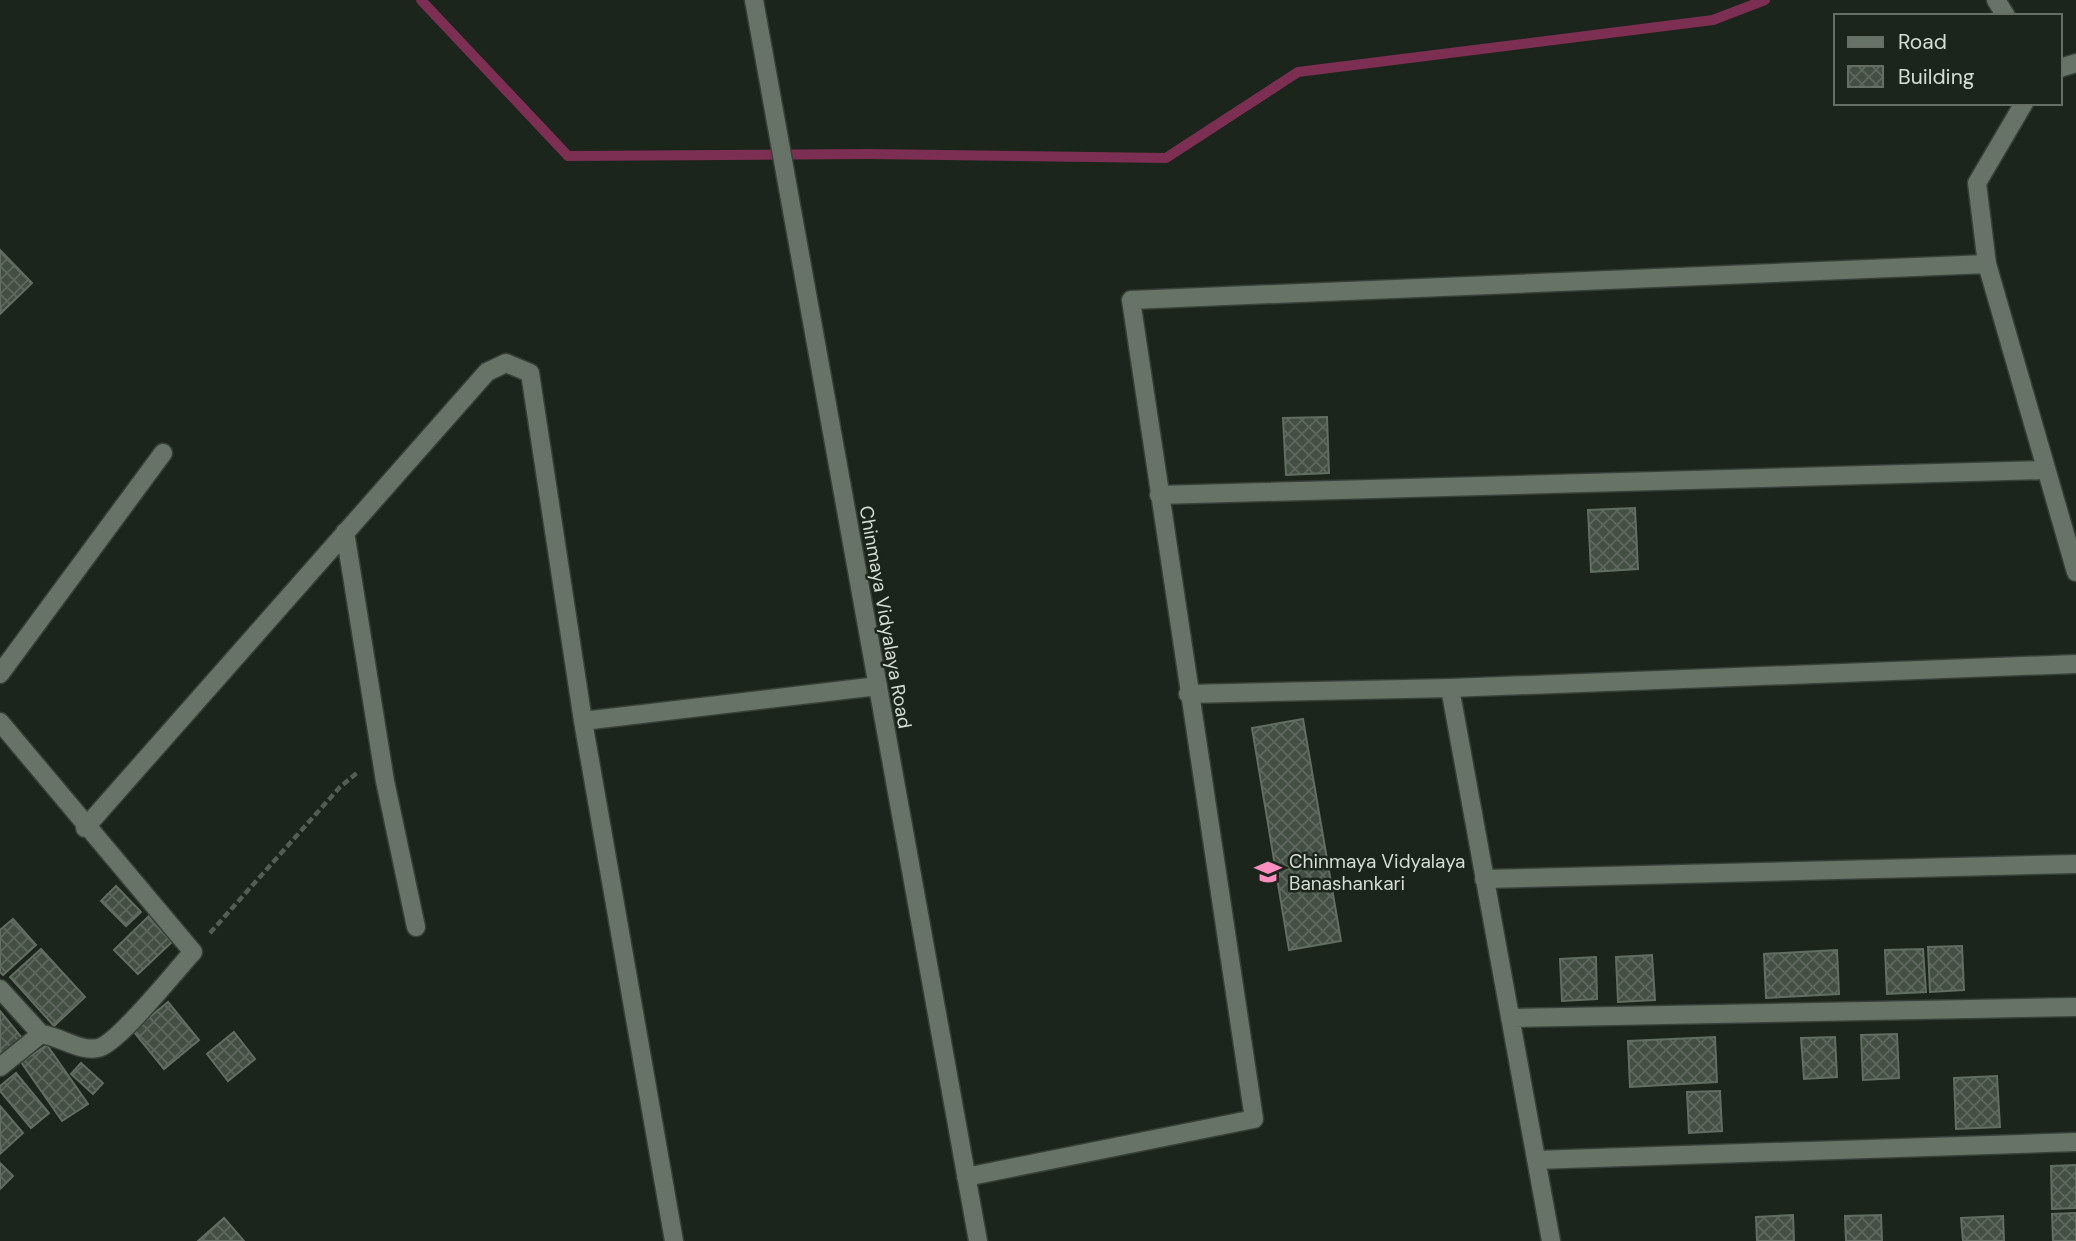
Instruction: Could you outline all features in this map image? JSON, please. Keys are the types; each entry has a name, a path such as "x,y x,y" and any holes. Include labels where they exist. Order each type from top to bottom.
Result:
{"street":[{"name":"Chinmaya Vidyalaya Road","path":"754,0 978,1241"},
{"path":"2023,105 1977,183 1987,264 2076,572"},
{"path":"966,1177 1254,1119 1188,694 1131,300 1987,264"},
{"path":"85,828 487,372 506,363 530,373 583,721 674,1241"},
{"path":"0,674 163,453"},
{"path":"1159,495 2046,470"},
{"path":"345,531 385,780 416,927"},
{"path":"1188,694 1450,688 2076,664"},
{"path":"583,721 877,686"},
{"path":"1450,688 1551,1241"},
{"path":"0,722 85,828 193,952 117,1036 99,1048 84,1048 56,1036 41,1034 0,989"},
{"path":"1485,879 2076,864"},
{"path":"1510,1018 2076,1007"},
{"path":"0,1067 41,1034"},
{"path":"1536,1160 2076,1142"}],"path":[{"path":"193,952 351,776 360,771 371,772 385,780"}],"building":[{"path":"0,250 32,283 0,314"},
{"path":"1327,417 1329,473 1286,475 1283,418"},
{"path":"1635,508 1638,569 1591,572 1588,510"},
{"path":"1303,719 1341,941 1289,950 1252,728"},
{"path":"116,886 141,912 126,926 101,901"},
{"path":"149,916 173,941 138,974 114,950"},
{"path":"13,919 36,945 3,975 0,972 0,930"},
{"path":"1962,946 1964,990 1930,992 1928,947"},
{"path":"41,949 85,997 54,1026 10,977"},
{"path":"1923,949 1926,992 1887,994 1885,950"},
{"path":"1837,950 1839,994 1766,998 1764,954"},
{"path":"1652,955 1655,1000 1618,1002 1616,957"},
{"path":"1596,957 1597,999 1562,1001 1560,959"},
{"path":"168,1002 199,1040 164,1069 133,1031"},
{"path":"0,1011 22,1038 0,1056"},
{"path":"234,1032 255,1059 228,1081 207,1054"},
{"path":"1897,1034 1899,1078 1863,1080 1861,1035"},
{"path":"1715,1037 1717,1082 1630,1087 1628,1041"},
{"path":"1835,1037 1837,1077 1804,1079 1801,1038"},
{"path":"47,1045 88,1104 62,1121 21,1062"},
{"path":"81,1063 103,1083 93,1094 71,1074"},
{"path":"16,1073 49,1113 31,1128 0,1091 0,1086"},
{"path":"1997,1076 2000,1127 1956,1129 1954,1078"},
{"path":"1720,1091 1722,1131 1689,1133 1687,1092"},
{"path":"0,1106 23,1133 0,1154"},
{"path":"0,1163 13,1176 0,1189"},
{"path":"2076,1165 2076,1208 2052,1209 2051,1166"},
{"path":"2076,1213 2076,1241 2053,1241 2052,1214"},
{"path":"1793,1215 1794,1241 1757,1241 1756,1217"},
{"path":"1881,1215 1882,1241 1846,1241 1845,1216"},
{"path":"2003,1216 2004,1241 1963,1241 1961,1218"},
{"path":"224,1218 244,1241 198,1241"}],"waterway":[{"path":"421,0 568,156 868,154 1166,158 1298,72 1713,20 1765,0"}],"place":[{"name":"Chinmaya Vidyalaya Banashankari","path":"1268,872"}]}
